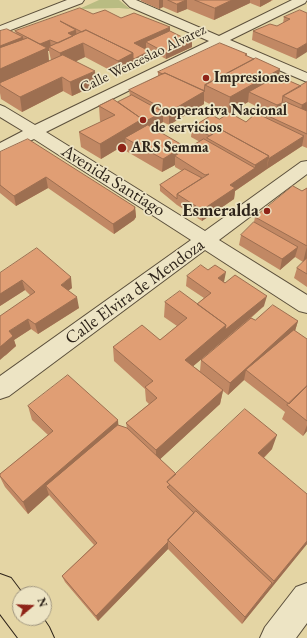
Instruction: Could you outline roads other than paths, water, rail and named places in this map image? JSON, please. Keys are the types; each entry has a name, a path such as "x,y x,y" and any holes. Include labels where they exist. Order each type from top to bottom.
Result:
{"main road":[{"path":"0,589 12,605"},
{"path":"29,626 38,638"}],"street":[{"path":"0,17 46,0"},
{"path":"0,30 76,0"},
{"path":"129,0 134,4 307,78"},
{"name":"Calle Wenceslao Alvarez","path":"0,149 301,0"},
{"name":"Avenida Santiago","path":"0,110 207,240 307,305"},
{"name":"Calle Elvira de Mendoza","path":"0,390 307,166"},
{"path":"276,638 307,598"}],"place":[{"name":"Impresiones","path":"206,78"},
{"name":"Cooperativa Nacional de servicios","path":"143,120"},
{"name":"ARS Semma","path":"122,148"},
{"name":"Esmeralda","path":"267,211"}]}
